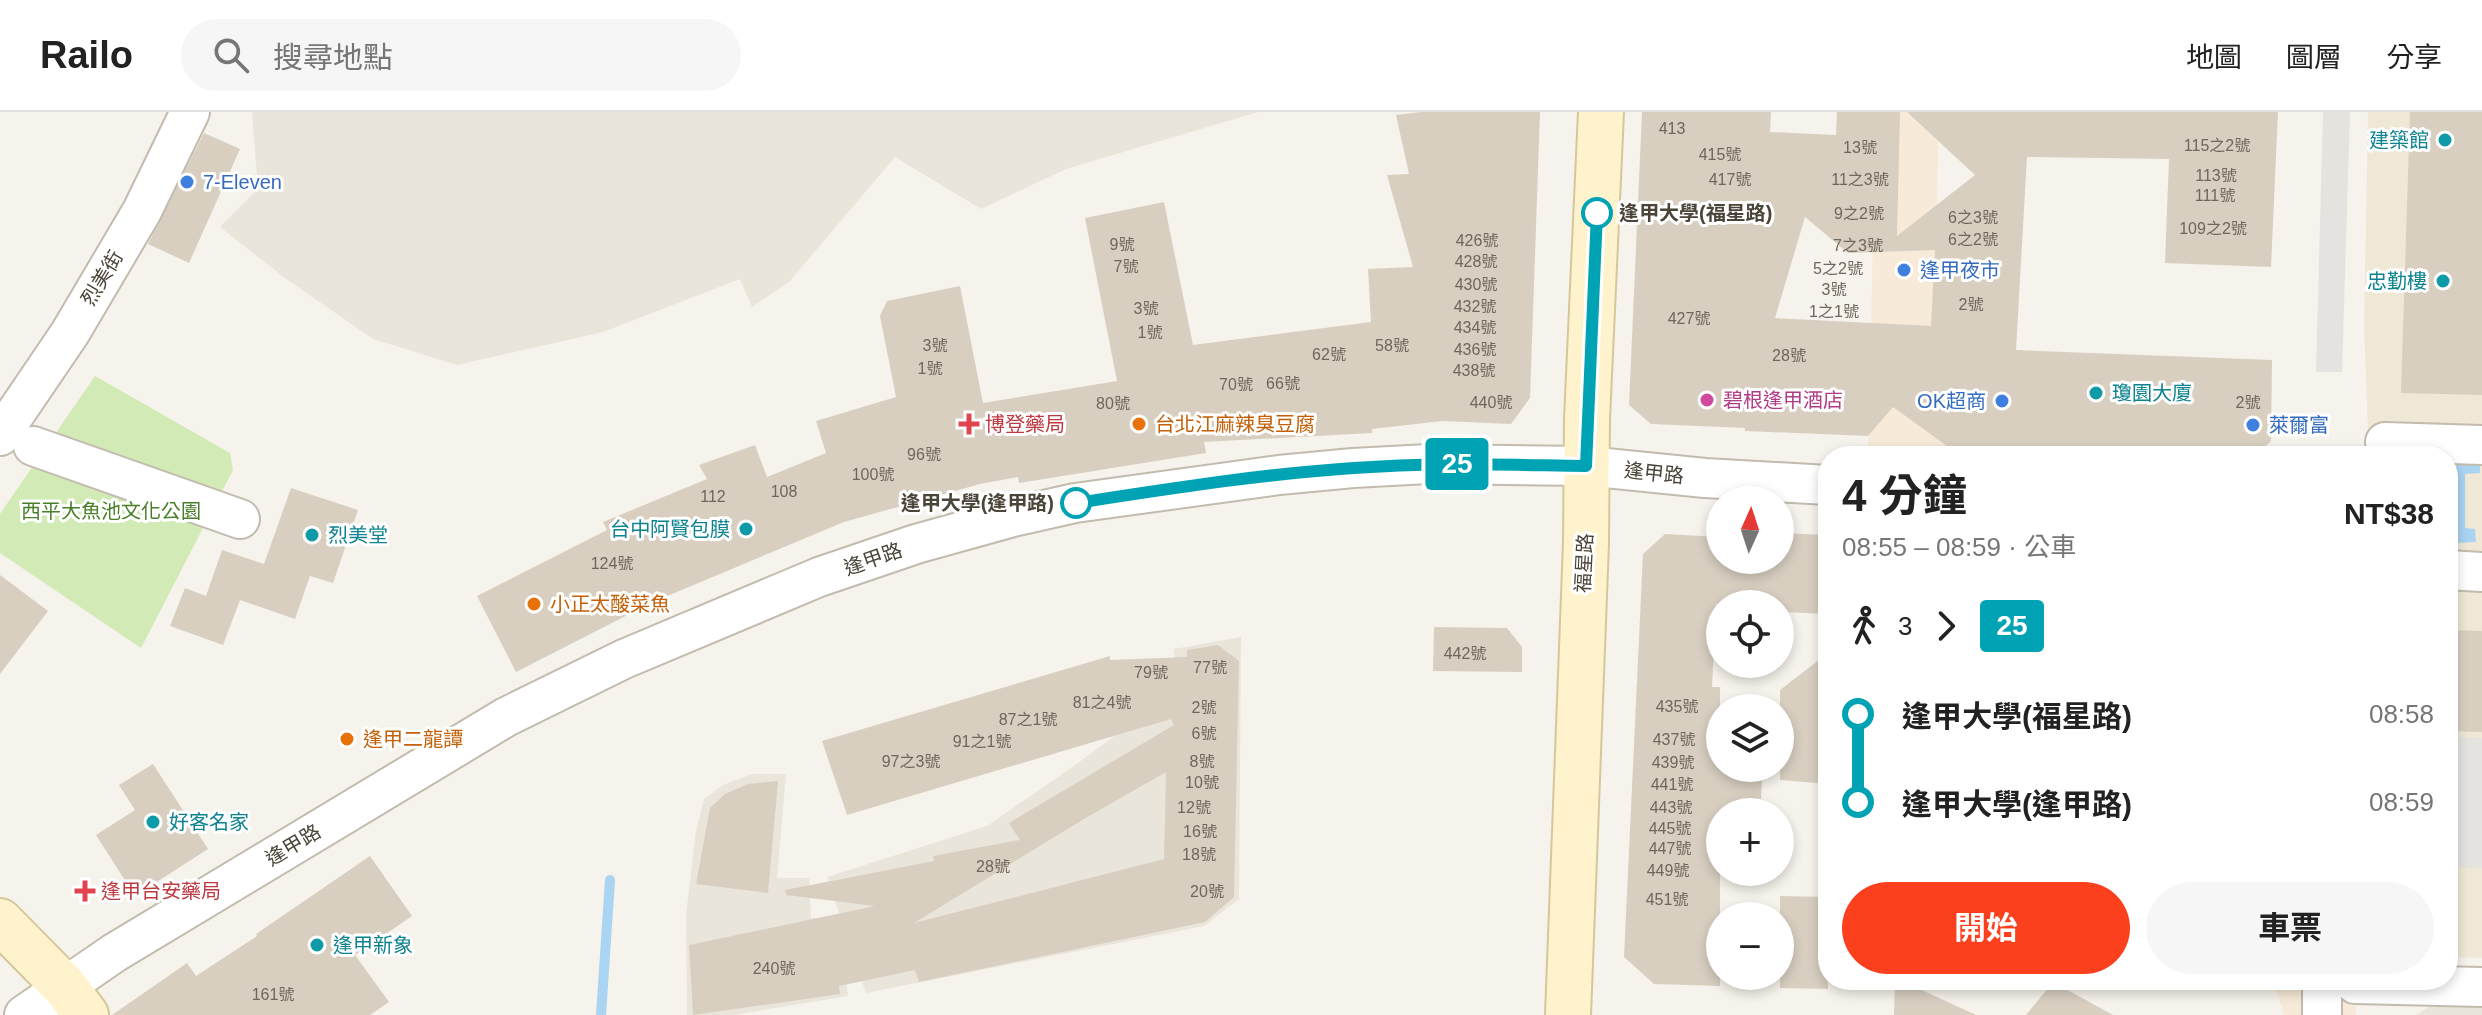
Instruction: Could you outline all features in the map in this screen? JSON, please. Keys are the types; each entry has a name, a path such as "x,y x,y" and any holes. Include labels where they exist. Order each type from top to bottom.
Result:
{"street":[{"name":"烈美街","path":"17,441 70,333 142,211 190,112"},
{"name":"福星路","path":"1568,1015 1601,112"},
{"path":"17,441 240,519"},
{"path":"2385,442 2482,445"},
{"name":"逢甲路","path":"24,1015 75,1001 114,953 506,717 624,659 819,577 916,544 1075,503 1353,468 1428,464 1586,466 1705,478 1818,484"},
{"path":"2458,571 2482,572"},
{"path":"0,921 75,1001"},
{"path":"2458,986 2482,987"},
{"path":"2322,1015 2334,990"}],"shaded area":[{"path":"252,112 1258,112 1066,169 981,209 895,157 789,282 752,307 740,279 603,332 457,365 373,339 285,278 220,227 258,189"},
{"name":"逢甲夜市","path":"1876,112 1939,112 1932,427 2226,446 1868,446"},
{"path":"2323,112 2350,112 2342,372 2316,372"},
{"path":"2368,112 2482,112 2482,958 2458,957 2458,446 2369,446 2364,329"},
{"path":"1241,637 1239,899 1204,926 866,993 827,877 987,826 1154,707 1176,699 1174,649"},
{"path":"2458,737 2482,738 2482,868 2458,867"},
{"path":"752,774 786,774 777,878 809,878 811,918 838,918 848,996 734,1015 687,1015 686,915 696,831 704,799 723,785"},
{"path":"2276,990 2355,990 2356,1015 2284,1015"},
{"path":"2429,1007 2482,1007 2482,1015 2416,1015"}],"green space":[{"name":"西平大魚池文化公園","path":"95,376 230,453 233,470 141,648 0,553 0,514"}],"water":[{"path":"2480,460 2480,473 2465,474 2465,528 2475,529 2476,542 2458,543 2458,462"}],"building":[{"path":"1421,112 1540,112 1530,398 1511,424 1442,421 1372,429 1372,433 1204,442 1206,453 1019,483 1018,477 980,484 844,522 653,602 516,672 477,596 607,530 603,522 707,479 699,465 755,445 767,477 826,453 816,421 896,397 880,316 887,301 960,286 983,403 1117,381 1085,218 1164,202 1193,345 1371,322 1368,269 1413,267 1387,175 1409,174 1396,115"},
{"path":"1642,112 1771,112 1770,132 1836,135 1837,112 1900,112 1897,236 1975,175 1907,112 2278,112 2271,267 2165,263 2169,159 2027,157 2016,350 2272,360 2271,441 2266,446 1947,446 1893,407 1868,436 1651,424 1629,405","holes":["1805,217 1848,253 1935,250 1931,326 1775,318"]},
{"name":"忠勤樓","path":"2410,112 2482,112 2482,395 2401,393"},
{"path":"204,133 240,149 189,263 148,244"},
{"path":"291,488 358,510 333,583 310,576 295,619 240,600 223,645 170,626 185,588 206,596 222,550 264,564"},
{"path":"1665,534 1706,536 1706,574 1794,574 1794,534 1818,535 1818,614 1794,613 1794,590 1706,590 1706,678 1712,678 1712,687 1720,687 1720,694 1706,694 1706,782 1762,782 1761,798 1706,798 1706,886 1720,886 1720,902 1706,902 1706,986 1654,984 1624,957 1643,554"},
{"path":"0,575 48,611 0,674"},
{"path":"1434,627 1507,628 1522,647 1522,672 1433,671"},
{"path":"2458,630 2482,631 2482,732 2458,731"},
{"path":"1218,645 1239,661 1234,897 1205,922 919,982 915,970 839,986 840,994 693,1015 689,945 875,906 786,895 785,890 934,861 933,856 1020,840 1009,823 1174,725 1171,719 847,815 822,741 1110,656 1110,660 1187,657 1187,650","holes":["1166,772 1164,859 914,923"]},
{"path":"1818,661 1818,783 1794,781 1794,694 1780,694 1780,690"},
{"name":"好客名家","path":"153,764 208,849 135,896 96,835 135,810 119,785"},
{"path":"778,781 768,893 696,884 710,808 725,794 748,784"},
{"name":"逢甲新象","path":"370,856 412,916 355,955 389,1002 370,1015 112,1015 187,963 196,976"},
{"path":"1780,896 1818,897 1818,989 1794,988 1794,902 1780,902"},
{"path":"1895,990 1922,990 1976,1015 1894,1015"},
{"path":"2046,990 2068,990 2113,1015 2026,1015"}],"waterway":[{"path":"601,1015 610,880"}],"bus line":[{"name":"25","path":"1076,503 1353,468 1428,464 1586,466 1597,213"}],"place":[{"name":"建築館","path":"2445,140"},
{"name":"7-Eleven","path":"187,182"},
{"name":"逢甲大學(福星路)","path":"1597,213"},
{"name":"逢甲夜市","path":"1904,270"},
{"name":"忠勤樓","path":"2443,281"},
{"name":"瓊園大廈","path":"2096,393"},
{"name":"碧根逢甲酒店","path":"1707,400"},
{"name":"OK超商","path":"2002,401"},
{"name":"博登藥局","path":"969,424"},
{"name":"台北江麻辣臭豆腐","path":"1139,424"},
{"name":"萊爾富","path":"2253,425"},
{"name":"逢甲大學(逢甲路)","path":"1076,503"},
{"name":"台中阿賢包膜","path":"746,529"},
{"name":"烈美堂","path":"312,535"},
{"name":"小正太酸菜魚","path":"534,604"},
{"name":"逢甲二龍譚","path":"347,739"},
{"name":"好客名家","path":"153,822"},
{"name":"逢甲台安藥局","path":"85,891"},
{"name":"逢甲新象","path":"317,945"}]}
